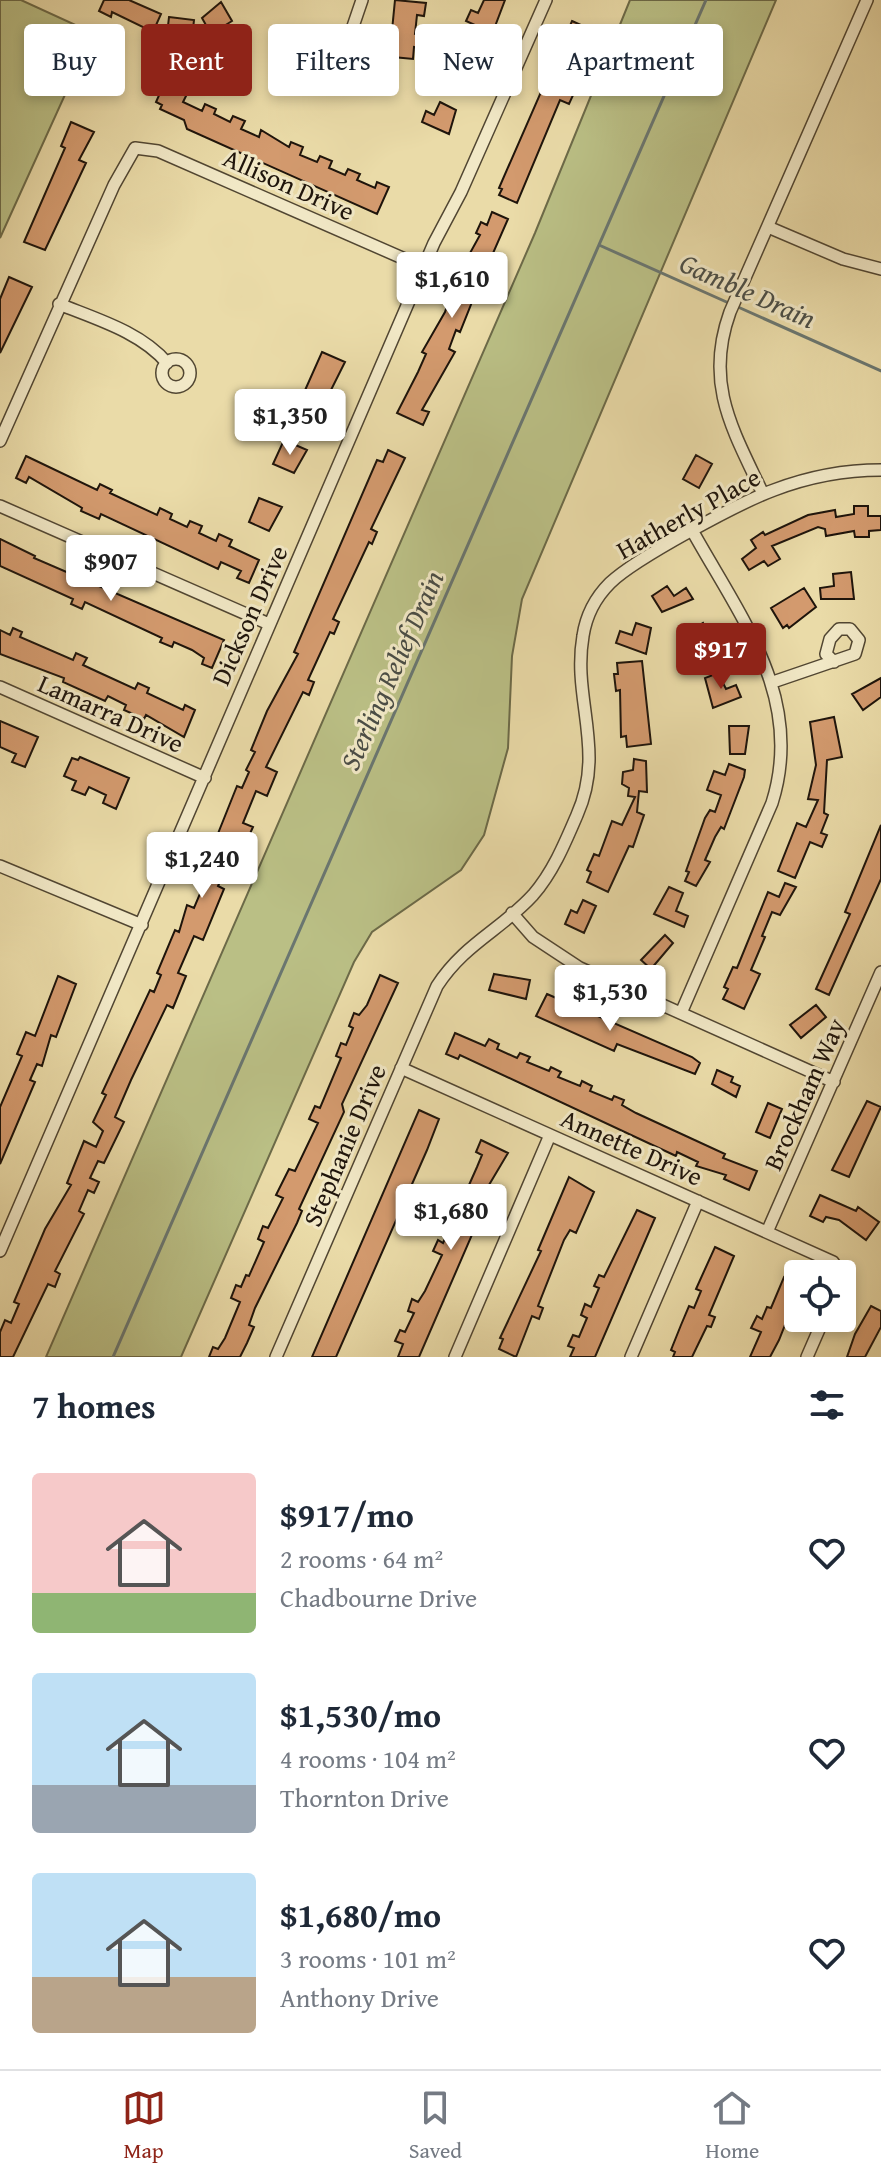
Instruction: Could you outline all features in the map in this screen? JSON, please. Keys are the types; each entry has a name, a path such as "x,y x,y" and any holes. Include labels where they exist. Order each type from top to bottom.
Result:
{"street":[{"path":"354,24 362,0"},
{"name":"Dickson Drive","path":"0,1251 423,267 461,192 546,0"},
{"path":"763,494 723,401 718,358 730,312 867,0"},
{"name":"Allison Drive","path":"59,304 120,172 135,148 158,151 423,267"},
{"path":"768,227 843,259 881,269"},
{"path":"0,441 59,304 137,338 156,350 167,363"},
{"name":"Hatherly Place","path":"459,955 533,895 553,867 588,782 591,756 581,647 593,606 624,572 763,494 812,478 881,470"},
{"path":"0,506 269,624"},
{"path":"681,1013 778,782 781,724 773,682 693,532"},
{"path":"773,682 855,654 859,645 857,636 850,629 839,629 832,635 820,664"},
{"path":"826,650 827,658 834,662"},
{"name":"Lamarra Drive","path":"0,687 205,778"},
{"path":"0,866 142,925"},
{"path":"512,913 533,937 566,961 834,1082"},
{"name":"Stephanie Drive","path":"276,1357 437,986 459,955"},
{"name":"Brockham Way","path":"767,1232 881,972"},
{"name":"Annette Drive","path":"401,1068 829,1260"},
{"path":"455,1357 550,1135"},
{"path":"631,1357 698,1201"},
{"path":"807,1357 818,1332"}],"green space":[{"path":"0,0 21,0 73,24 24,24 24,96 64,96 0,238"},
{"name":"Sterling Relief Drain","path":"630,0 776,0 522,599 512,656 508,748 484,835 461,870 372,932 354,962 181,1357 46,1357 535,233 591,96 723,96 723,24 620,24"}],"building":[{"path":"104,0 129,0 161,14 157,24 141,26 112,12 111,17 99,11"},
{"path":"395,0 426,3 424,16 417,15 413,59 399,58 399,24 393,24"},
{"path":"484,0 505,0 496,24 466,21 471,10 478,13"},
{"path":"221,2 232,21 227,24 205,24 202,18"},
{"path":"169,17 194,20 194,24 168,24"},
{"path":"159,96 186,96 183,102 202,111 205,104 216,109 214,114 230,122 233,116 245,121 241,129 259,137 261,130 289,147 291,142 303,147 300,155 317,162 320,156 332,161 329,168 345,175 348,169 360,174 357,180 375,188 377,182 389,187 377,214 187,129 184,120 160,109 162,105 156,102"},
{"path":"539,96 573,96 569,104 560,100 517,203 499,195 502,189 499,188"},
{"path":"440,102 456,110 449,134 422,122 426,111 434,115"},
{"path":"71,122 94,132 79,160 86,163 45,250 24,242 65,148 61,146"},
{"path":"492,212 508,219 490,260 496,263 491,275 484,272 460,332 456,330 449,349 455,352 422,410 429,412 423,425 397,413 426,354 422,352 445,312 455,281 461,284 468,266 464,264 480,235 476,233 481,222 487,225"},
{"path":"9,277 32,287 0,353 0,299"},
{"path":"322,352 345,362 319,414 298,406"},
{"path":"284,440 307,450 294,473 273,464"},
{"path":"388,450 405,458 371,529 377,532 372,544 369,542 333,619 339,622 334,634 330,632 308,680 314,682 309,695 303,692 266,767 277,772 267,796 256,791 243,823 253,827 242,851 235,848 218,886 224,889 203,940 194,936 178,973 186,976 173,1008 167,1005 115,1117 124,1122 104,1163 98,1161 90,1178 99,1182 94,1193 88,1190 79,1211 84,1214 55,1271 60,1274 55,1287 48,1284 13,1357 0,1357 0,1332 5,1320 11,1323 19,1304 14,1302 45,1229 71,1185 67,1183 84,1141 96,1147 103,1131 93,1122 106,1095 102,1093 150,990 154,992 161,975 157,973 175,930 179,932 187,905 194,908 202,889 197,886 237,786 242,788 249,772 246,770 255,752 251,750 267,711 298,654 294,652 377,460 383,462"},
{"path":"696,455 712,464 699,488 683,479"},
{"path":"26,456 97,490 100,484 112,490 110,493 157,515 160,508 172,514 170,519 187,527 190,521 202,526 199,533 216,541 219,534 232,540 229,546 259,560 249,583 237,578 241,571 221,562 218,569 101,514 99,519 81,511 82,508 29,477 26,483 16,478"},
{"path":"259,498 282,507 269,531 249,522"},
{"path":"854,506 868,506 868,516 881,516 881,530 869,531 869,537 855,537 854,531 826,536 825,529 818,527 772,546 780,559 768,566 764,561 749,570 742,559 756,548 751,540 763,532 765,535 808,515 835,510 836,517 854,514"},
{"path":"0,539 34,558 224,640 212,668 202,664 204,658 192,650 174,642 172,647 160,642 162,638 85,602 82,609 71,604 73,599 0,566"},
{"path":"851,572 854,599 821,599 820,588 834,586 833,574"},
{"path":"667,586 674,596 686,588 693,599 662,612 652,596"},
{"path":"804,588 816,607 789,628 787,625 783,628 771,608"},
{"path":"636,623 651,628 646,654 616,643 620,631 632,635"},
{"path":"703,623 717,654 702,663 685,634"},
{"path":"13,628 22,632 20,637 73,660 76,653 87,658 83,665 135,689 138,683 149,688 147,693 183,710 185,705 195,710 184,737 146,715 144,719 124,710 126,705 108,696 105,701 63,682 64,678 0,654 0,630 10,635"},
{"path":"642,661 651,744 627,747 626,736 621,737 620,690 616,691 614,674 618,674 617,663"},
{"path":"718,673 726,689 736,685 741,697 713,708 705,678"},
{"path":"881,678 881,697 863,710 852,694"},
{"path":"834,717 842,757 827,760 824,813 828,815 821,833 827,835 822,847 810,842 795,878 778,871 797,823 806,827 818,800 808,799 816,765 810,722"},
{"path":"0,721 38,737 25,767 12,762 16,754 0,747"},
{"path":"729,726 749,726 745,754 730,754"},
{"path":"80,757 129,778 116,809 103,803 106,795 89,787 85,795 72,790 76,781 64,776 72,758 78,760"},
{"path":"634,759 646,761 647,792 639,791 637,812 644,815 633,847 629,846 608,892 587,882 591,872 587,870 594,854 599,856 612,821 622,825 635,797 628,796 629,788 622,784 623,772 633,770"},
{"path":"729,764 745,770 744,777 724,829 721,827 705,860 710,862 696,886 685,881 689,872 686,871 705,818 710,810 715,812 721,795 707,790 714,771 725,775"},
{"path":"881,825 881,879 829,995 816,989 850,914 845,912"},
{"path":"785,883 796,887 780,915 772,912 751,970 760,974 744,1009 723,999 728,989 724,987 733,967 737,968 768,892 779,897"},
{"path":"669,887 683,893 676,911 688,916 684,927 654,914"},
{"path":"583,900 596,906 584,933 565,924 571,910 577,913"},
{"path":"665,935 673,943 651,969 641,960"},
{"path":"494,974 530,980 526,999 489,990"},
{"path":"380,975 398,983 342,1104 344,1112 299,1209 302,1211 297,1223 255,1308 249,1325 254,1327 247,1343 240,1357 209,1357 213,1347 218,1349 225,1338 240,1302 231,1298 236,1285 241,1287 246,1275 249,1276 264,1242 258,1239 263,1226 268,1228 283,1198 276,1195 289,1169 295,1171 318,1123 309,1119 315,1106 320,1108 341,1058 336,1056 341,1043 346,1045 353,1028 349,1026 354,1013 359,1015 367,1005"},
{"path":"58,976 76,984 56,1037 51,1035 42,1066 37,1064 30,1080 35,1082 0,1164 0,1107 22,1056 17,1054 26,1032 35,1036"},
{"path":"547,994 692,1057 700,1063 695,1074 617,1044 614,1051 536,1016"},
{"path":"816,1005 826,1017 801,1038 790,1025"},
{"path":"455,1033 485,1046 489,1039 499,1044 497,1049 517,1058 520,1053 530,1057 527,1062 549,1071 551,1067 561,1072 558,1077 580,1086 582,1081 592,1086 590,1091 612,1100 614,1096 624,1100 622,1105 636,1113 725,1154 723,1158 757,1171 749,1190 724,1179 726,1175 696,1166 698,1162 677,1152 676,1156 460,1055 458,1059 446,1054"},
{"path":"717,1070 733,1077 731,1082 740,1086 736,1097 712,1084"},
{"path":"867,1101 881,1107 849,1177 832,1170"},
{"path":"768,1103 782,1109 770,1138 756,1132"},
{"path":"419,1110 439,1119 427,1150 336,1357 312,1357"},
{"path":"481,1140 508,1153 486,1190 489,1192 481,1214 419,1357 398,1357 403,1344 395,1341 400,1330 405,1332 414,1313 408,1311 412,1299 418,1302 442,1255 433,1251 438,1240 443,1243 452,1223 447,1221 451,1210 457,1212 477,1167 482,1155 476,1152"},
{"path":"569,1177 594,1192 576,1233 570,1230 564,1240 538,1306 543,1308 539,1319 532,1316 516,1357 499,1349 503,1339 500,1338 541,1251 538,1250"},
{"path":"820,1195 856,1211 858,1207 879,1222 866,1240 839,1220 826,1217 823,1222 810,1216"},
{"path":"637,1210 655,1218 595,1357 570,1357 574,1348 568,1346 573,1335 579,1337 587,1318 581,1315 585,1304 591,1307 599,1288 594,1286 599,1275 604,1277"},
{"path":"715,1247 734,1256 709,1315 715,1317 711,1327 707,1326 692,1357 673,1357 675,1352 671,1350 689,1306 694,1308 701,1291 696,1289"},
{"path":"784,1277 784,1327 779,1340 770,1357 750,1357 761,1332 751,1328 757,1316 762,1319 767,1307 771,1308"},
{"path":"871,1306 881,1311 881,1327 865,1357 847,1357 855,1334"}],"waterway":[{"name":"Sterling Relief Drain","path":"113,1357 706,0"},
{"name":"Gamble Drain","path":"599,245 731,304"},
{"name":"Gamble Drain","path":"738,307 881,371"}]}
